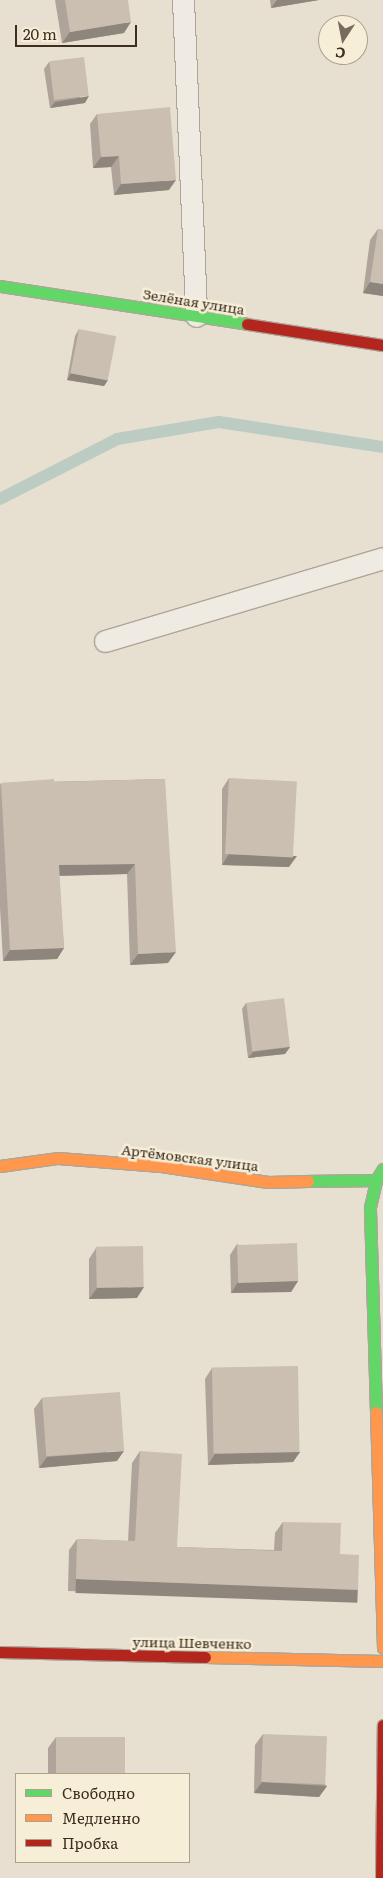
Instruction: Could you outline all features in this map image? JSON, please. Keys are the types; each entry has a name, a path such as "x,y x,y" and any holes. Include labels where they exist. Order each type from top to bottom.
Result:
{"street":[{"name":"Зелёная улица","path":"0,286 383,345"},
{"name":"Артёмовская улица","path":"0,1166 58,1158 161,1166 268,1182 376,1180"},
{"path":"383,1169 376,1180 370,1207 383,1648"},
{"name":"улица Шевченко","path":"0,1652 383,1661"},
{"path":"382,1878 383,1725"}],"lane":[{"path":"184,0 196,316"},
{"path":"105,641 383,558"}],"building":[{"path":"65,0 128,0 131,22 70,32"},
{"path":"84,57 89,96 54,100 49,61"},
{"path":"170,107 176,180 121,184 119,156 101,157 97,114"},
{"path":"378,229 383,230 383,284 370,282"},
{"path":"79,329 116,336 108,380 70,373"},
{"path":"229,778 297,782 293,857 225,854"},
{"path":"54,779 54,782 165,779 176,952 138,954 135,864 59,865 64,948 10,950 1,783"},
{"path":"284,998 290,1047 252,1051 246,1003"},
{"path":"297,1243 298,1281 238,1283 237,1245"},
{"path":"143,1246 144,1287 97,1288 96,1247"},
{"path":"298,1366 300,1452 214,1453 212,1368"},
{"path":"120,1392 124,1451 46,1456 42,1397"},
{"path":"140,1451 182,1454 177,1547 282,1551 283,1522 341,1523 340,1554 359,1555 358,1590 76,1579 77,1539 135,1541"},
{"path":"263,1734 327,1736 325,1784 261,1782"},
{"path":"56,1737 125,1737 125,1773 56,1773"}],"waterway":[{"path":"0,499 117,439 219,422 383,447"}],"traffic: fast":[{"path":"0,286 247,324"},
{"path":"376,1412 370,1207 376,1180 383,1169"},
{"path":"308,1181 376,1180"}],"traffic: slow":[{"path":"0,1166 58,1158 161,1166 268,1182 308,1181"},
{"path":"376,1412 383,1648"},
{"path":"205,1657 383,1661"}],"traffic: jam":[{"path":"247,324 383,345"},
{"path":"0,1652 205,1657"},
{"path":"381,1878 383,1725"}]}
